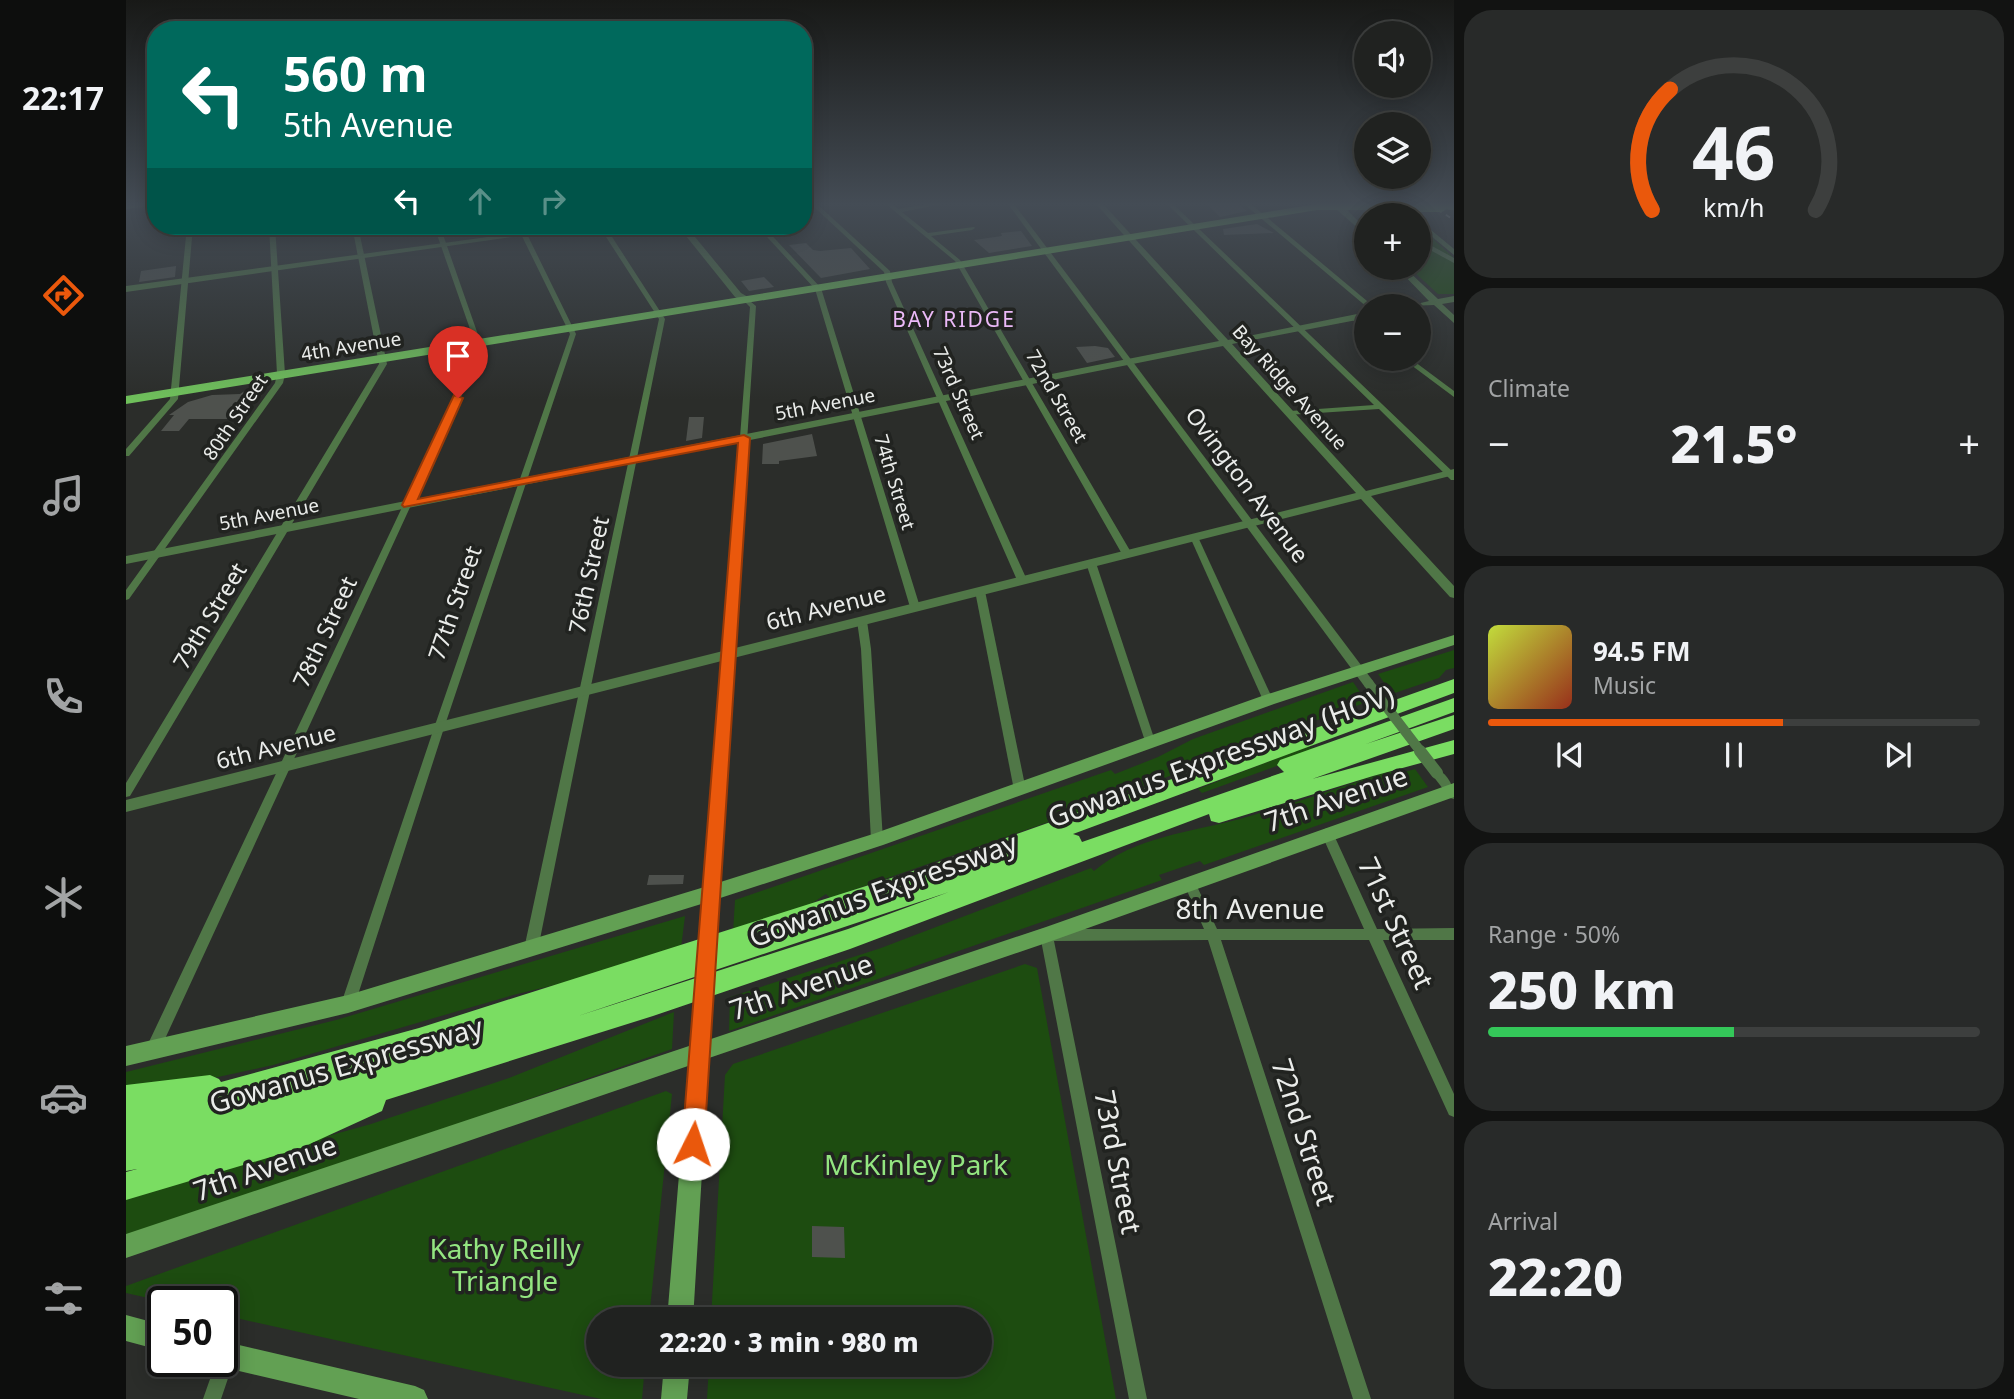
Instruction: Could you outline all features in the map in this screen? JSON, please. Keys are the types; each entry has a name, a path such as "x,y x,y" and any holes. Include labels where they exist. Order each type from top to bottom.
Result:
{"highway":[{"name":"Gowanus Expressway","path":"126,1117 291,1077 427,1038 910,882 1332,727 1454,686"},
{"path":"1274,782 1308,765 1391,735 1454,705"},
{"name":"Gowanus Expressway (HOV)","path":"126,1136 306,1089 573,1008 1166,810 1454,705"},
{"name":"Gowanus Expressway","path":"126,1157 184,1145 443,1071 850,939 1147,827 1454,722"},
{"path":"850,939 931,917 1165,831 1373,768 1454,747"},
{"path":"126,1186 301,1134 443,1071"},
{"path":"126,1098 291,1077"}],"main road":[{"name":"4th Avenue","path":"126,400 931,269"},
{"path":"126,1056 348,1004 711,893 877,840 1268,700 1363,677 1454,640"},
{"name":"7th Avenue","path":"126,1246 699,1054 1046,935 1327,832 1453,792"},
{"path":"681,1307 711,893"},
{"path":"126,1328 147,1334"},
{"path":"238,1358 415,1399"},
{"path":"674,1399 676,1377"}],"street":[{"path":"126,454 174,398 186,269"},
{"path":"126,289 265,269"},
{"name":"80th Street","path":"126,597 279,383 281,374 274,269"},
{"path":"364,269 383,358"},
{"path":"452,269 478,343"},
{"path":"542,269 571,328"},
{"path":"631,269 661,313"},
{"path":"711,893 754,306 738,295 717,269"},
{"name":"74th Street","path":"800,269 818,288 915,607"},
{"name":"73rd Street","path":"885,269 1022,580"},
{"name":"72nd Street","path":"961,269 1127,554"},
{"name":"Ovington Avenue","path":"1060,269 1363,677 1453,792"},
{"name":"Bay Ridge Avenue","path":"1159,269 1454,594"},
{"path":"1237,269 1452,474"},
{"path":"1326,269 1356,294"},
{"path":"1415,280 1454,320"},
{"path":"1431,303 1454,299"},
{"name":"76th Street","path":"531,948 583,691 634,460 661,313"},
{"name":"5th Avenue","path":"126,560 1353,318"},
{"name":"77th Street","path":"348,1004 573,334 571,328"},
{"name":"78th Street","path":"152,1052 284,766 409,505 480,349 478,343"},
{"name":"79th Street","path":"126,793 383,364 383,358"},
{"path":"1423,371 1454,395"},
{"path":"1290,413 1380,407"},
{"name":"6th Avenue","path":"126,806 1452,474"},
{"path":"1194,537 1268,700"},
{"path":"1091,563 1150,741"},
{"path":"980,591 1020,790"},
{"path":"862,621 877,840"},
{"name":"71st Street","path":"1327,832 1454,1110"},
{"name":"72nd Street","path":"1189,884 1212,933 1362,1399"},
{"name":"8th Avenue","path":"1046,935 1454,934"},
{"name":"73rd Street","path":"1046,935 1139,1399"},
{"path":"212,1399 218,1377"}],"green space":[{"path":"1431,269 1454,269 1454,294 1438,294 1423,280 1431,280"},
{"path":"1454,650 1454,668 1446,670 1439,678 1392,694 1378,674"},
{"path":"1353,682 1367,702 1207,760 1202,758 1187,769 1089,808 830,898 826,894 808,906 733,933 735,900 1111,770 1115,774 1193,739"},
{"path":"1306,747 1324,749 1202,793 1198,789"},
{"path":"1415,769 1428,787 1204,865 1200,861 1159,875 1162,880 729,1031 730,997 881,948 1091,868 1094,871 1127,850 1145,843 1259,814 1390,771 1394,775"},
{"path":"685,916 681,948 604,973 513,995 273,1065 195,1082 126,1093 126,1072 336,1020"},
{"name":"McKinley Park","path":"1025,964 1037,968 1116,1399 707,1399 708,1377 992,1377 992,1307 712,1307 725,1075 733,1064"},
{"path":"674,1012 672,1049 126,1240 126,1192 371,1124 509,1078"},
{"name":"Kathy Reilly Triangle","path":"666,1091 672,1094 650,1307 586,1307 586,1377 644,1377 642,1399 601,1399 238,1319 238,1286 147,1286 147,1298 126,1293 126,1286"}],"building":[{"path":"176,269 175,277 139,282 141,271"},
{"path":"813,269 868,269 821,278"},
{"path":"764,277 774,287 749,291 741,281"},
{"path":"1076,347 1108,348 1115,357 1087,363"},
{"path":"249,388 265,388 240,419 189,419 179,431 161,431 174,415 169,415 188,402 212,395 240,394"},
{"path":"689,417 704,417 702,438 686,441"},
{"path":"812,434 817,456 779,461 779,464 762,464 763,444"},
{"path":"649,875 684,875 683,884 647,885"},
{"path":"812,1226 844,1227 845,1258 812,1257"}],"district":[{"name":"BAY RIDGE","path":"954,320"}],"route":[{"path":"458,398 409,505 744,438 693,1144"}]}
